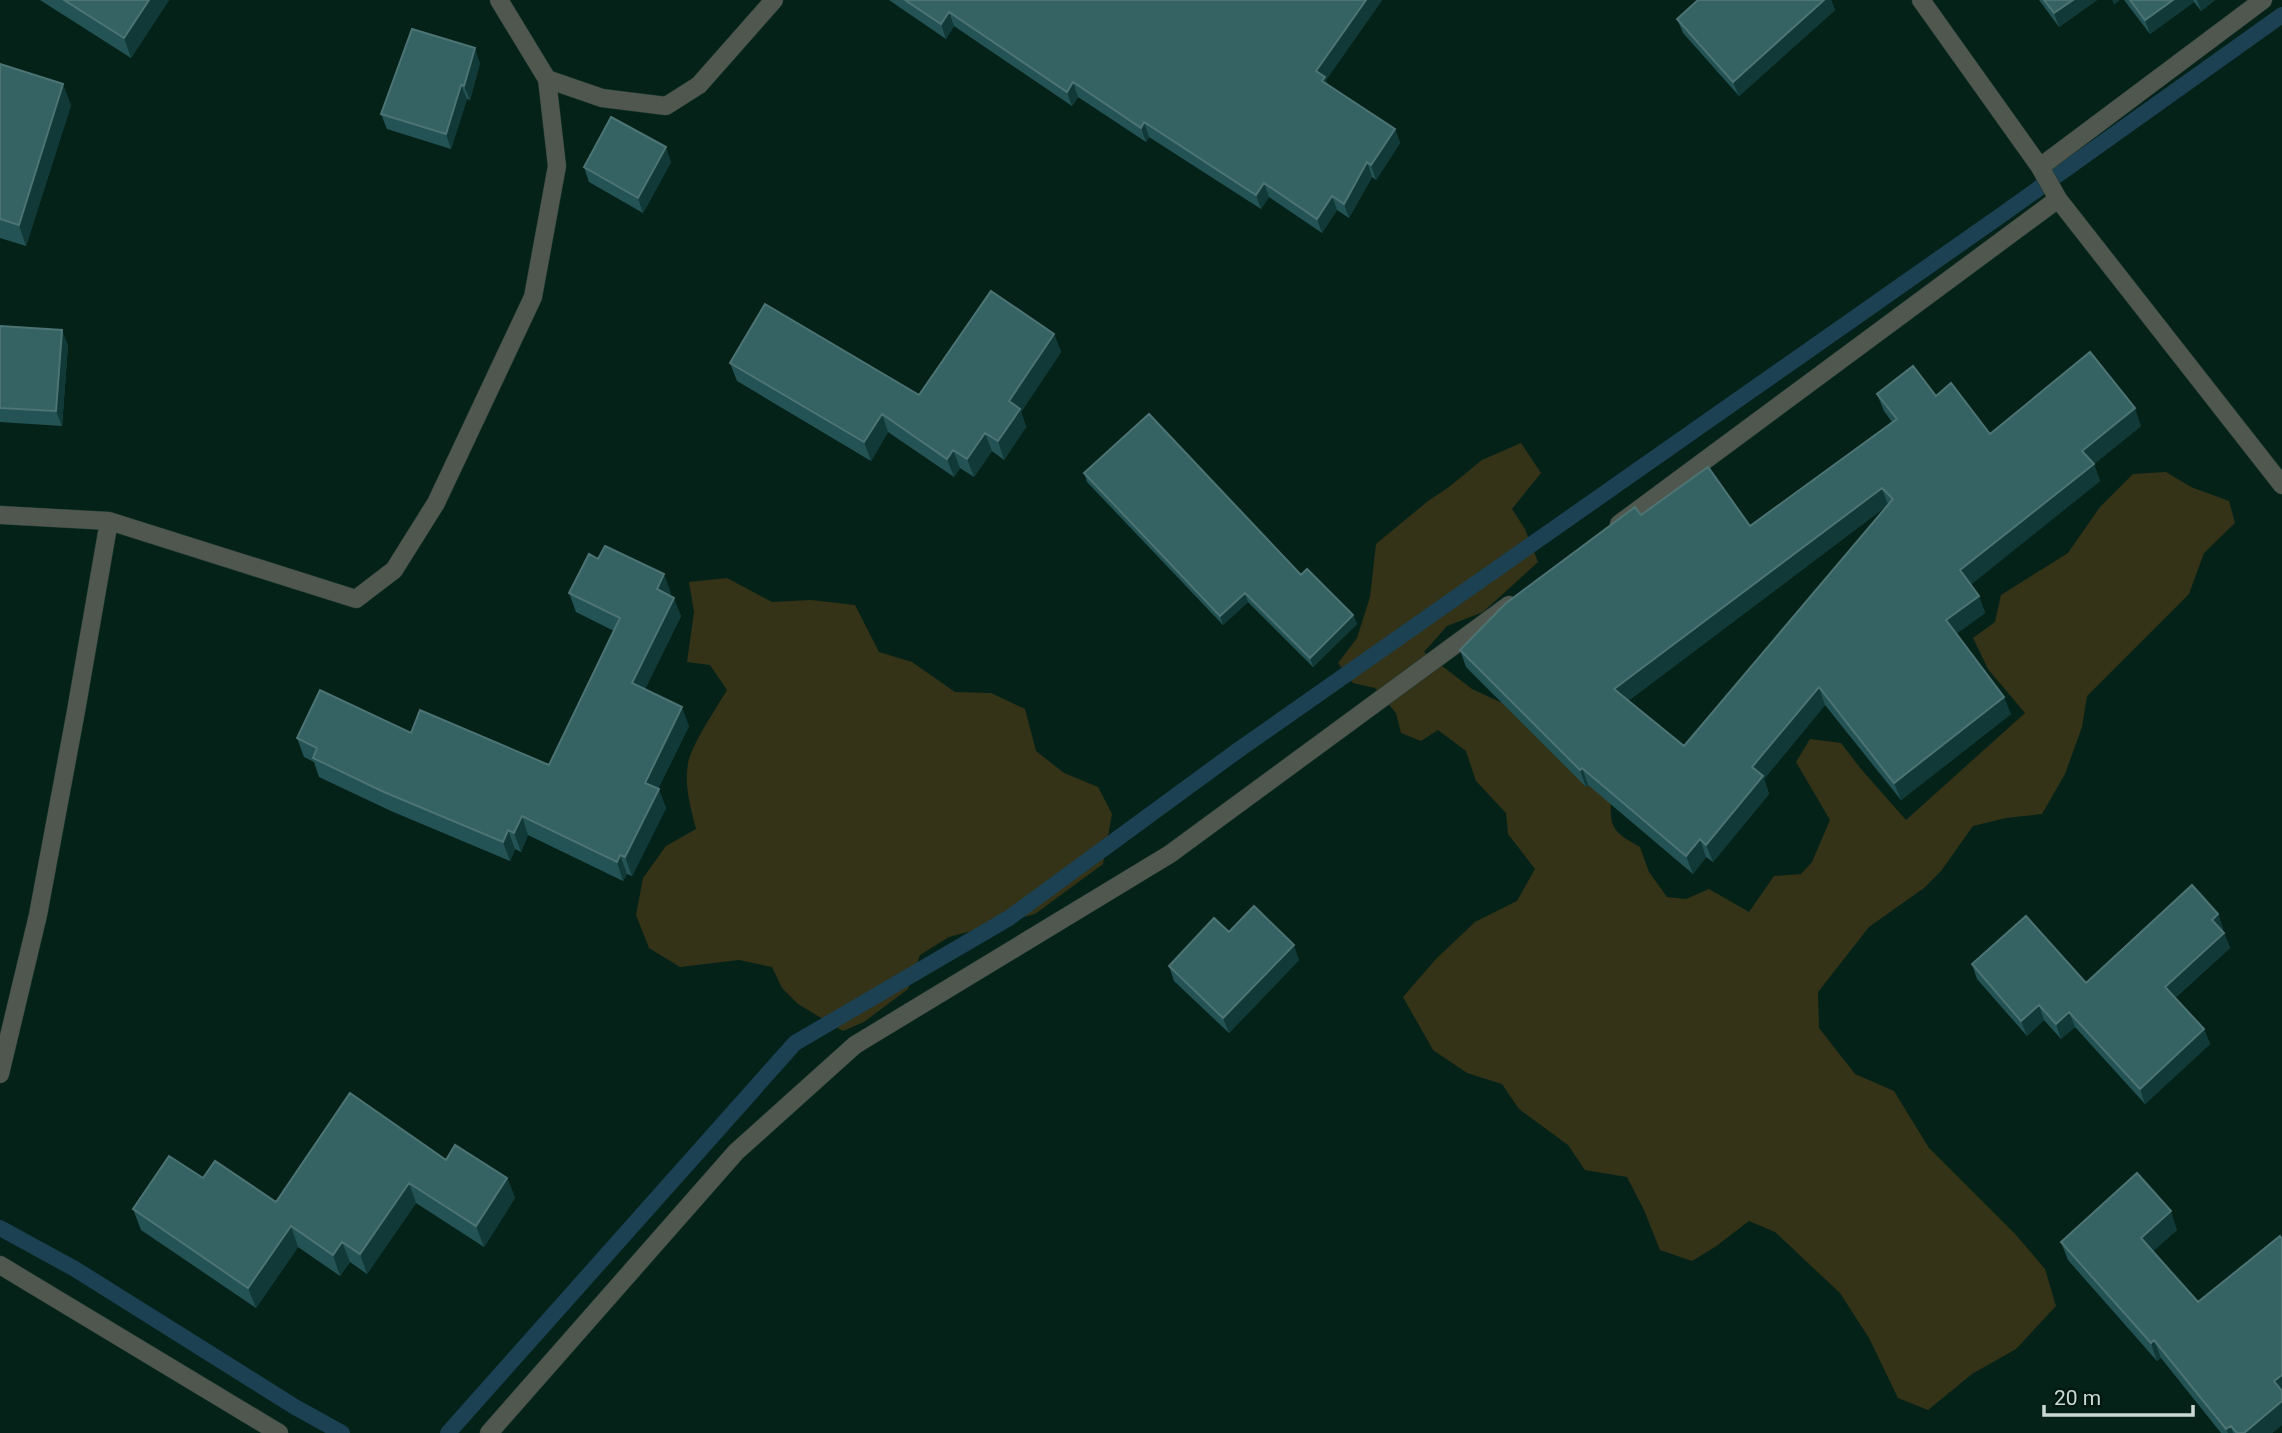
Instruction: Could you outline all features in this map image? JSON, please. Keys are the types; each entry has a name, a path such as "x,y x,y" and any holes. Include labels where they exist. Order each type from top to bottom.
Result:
{"street":[{"path":"0,515 109,521 355,599 394,570 436,503 533,298 557,166 547,79 499,0"},
{"path":"547,79 602,98 666,106 699,85 774,0"},
{"path":"1921,0 2040,167 2058,199 2282,485"},
{"path":"2040,167 2263,0"},
{"path":"1602,536 2058,199"},
{"path":"0,1074 38,915 109,521"},
{"path":"489,1433 736,1152 855,1045 1170,854 1525,594"},
{"path":"0,1265 279,1433"}],"shaded area":[{"path":"1521,443 1541,473 1512,509 1525,529 1538,562 1483,612 1447,626 1424,652 1472,689 1526,714 1611,801 1613,825 1620,834 1640,847 1649,872 1667,897 1686,899 1709,889 1749,912 1774,876 1801,874 1812,862 1830,820 1796,762 1810,739 1841,743 1906,820 2025,713 1988,669 1973,638 1995,622 2001,595 2068,553 2100,507 2133,474 2166,472 2191,487 2229,501 2235,523 2204,553 2189,594 2087,696 2082,727 2065,774 2042,814 2006,818 1973,826 1941,871 1924,888 1869,927 1818,992 1819,1028 1855,1074 1894,1091 1929,1148 2016,1235 2045,1269 2056,1306 2016,1349 1972,1374 1928,1410 1898,1398 1869,1338 1840,1293 1775,1232 1749,1221 1692,1261 1660,1250 1627,1177 1585,1170 1568,1145 1519,1109 1502,1084 1467,1073 1433,1050 1403,997 1436,959 1475,922 1517,901 1535,869 1508,834 1506,813 1476,781 1466,751 1438,730 1421,741 1401,733 1396,713 1375,688 1353,683 1338,663 1357,638 1370,597 1376,544 1482,460"},
{"path":"727,578 772,602 811,600 855,605 879,652 912,662 955,692 991,693 1025,709 1036,751 1064,773 1098,787 1112,814 1103,864 1035,914 949,937 920,955 908,989 864,1022 843,1031 798,1004 782,988 772,967 739,960 680,967 649,948 636,915 643,878 666,846 696,829 687,789 688,764 699,738 727,690 710,665 687,662 694,612 689,582"}],"building":[{"path":"64,0 149,0 124,38"},
{"path":"905,0 1366,0 1316,71 1325,77 1322,81 1395,129 1371,165 1367,162 1344,204 1332,196 1317,219 1264,183 1256,195 1144,122 1141,128 1073,82 1067,92 949,12 941,24"},
{"path":"1698,0 1824,0 1733,82 1677,19"},
{"path":"2044,0 2073,0 2054,13"},
{"path":"2130,0 2173,0 2145,20"},
{"path":"412,29 475,48 446,134 381,114"},
{"path":"0,64 63,84 19,225 0,219"},
{"path":"611,117 666,147 638,198 584,167"},
{"path":"991,291 1054,334 1009,401 1020,409 998,441 985,433 967,459 953,450 947,459 882,414 864,442 730,363 765,304 919,395"},
{"path":"0,326 62,330 56,411 0,408"},
{"path":"2090,352 2135,408 2082,451 2094,464 1960,570 1979,596 1946,620 2004,697 1894,783 1819,687 1752,767 1763,776 1706,845 1700,839 1686,856 1582,768 1580,770 1460,650 1505,604 1635,507 1641,515 1708,467 1750,526 1897,419 1877,394 1913,366 1936,396 1951,383 1990,434","holes":["1882,488 1893,499 1684,746 1614,689"]},
{"path":"1149,414 1301,575 1307,569 1353,615 1310,658 1245,593 1220,616 1084,473"},
{"path":"605,546 664,574 657,589 674,598 632,683 682,707 645,783 659,789 625,857 620,855 617,862 522,816 514,833 508,830 503,842 384,792 313,758 317,748 297,738 320,690 411,733 420,710 549,765 620,618 569,593 589,554 598,559"},
{"path":"2192,885 2218,914 2212,920 2224,933 2165,987 2204,1029 2140,1089 2069,1012 2056,1024 2039,1005 2021,1021 1972,964 2026,916 2086,983"},
{"path":"1254,906 1294,945 1223,1018 1169,966 1214,918 1229,932"},
{"path":"350,1093 446,1160 455,1145 507,1178 476,1226 409,1183 360,1254 342,1242 333,1255 291,1226 248,1288 133,1209 169,1156 203,1178 215,1161 276,1202"},
{"path":"2137,1173 2171,1211 2141,1238 2198,1302 2280,1236 2282,1239 2282,1375 2274,1381 2282,1391 2282,1401 2244,1433 2237,1433 2231,1426 2226,1429 2154,1340 2151,1343 2061,1242"}],"waterway":[{"path":"448,1433 795,1043 1009,918 1237,751 2282,15"},
{"path":"0,1228 75,1269 295,1407 342,1433"}]}
